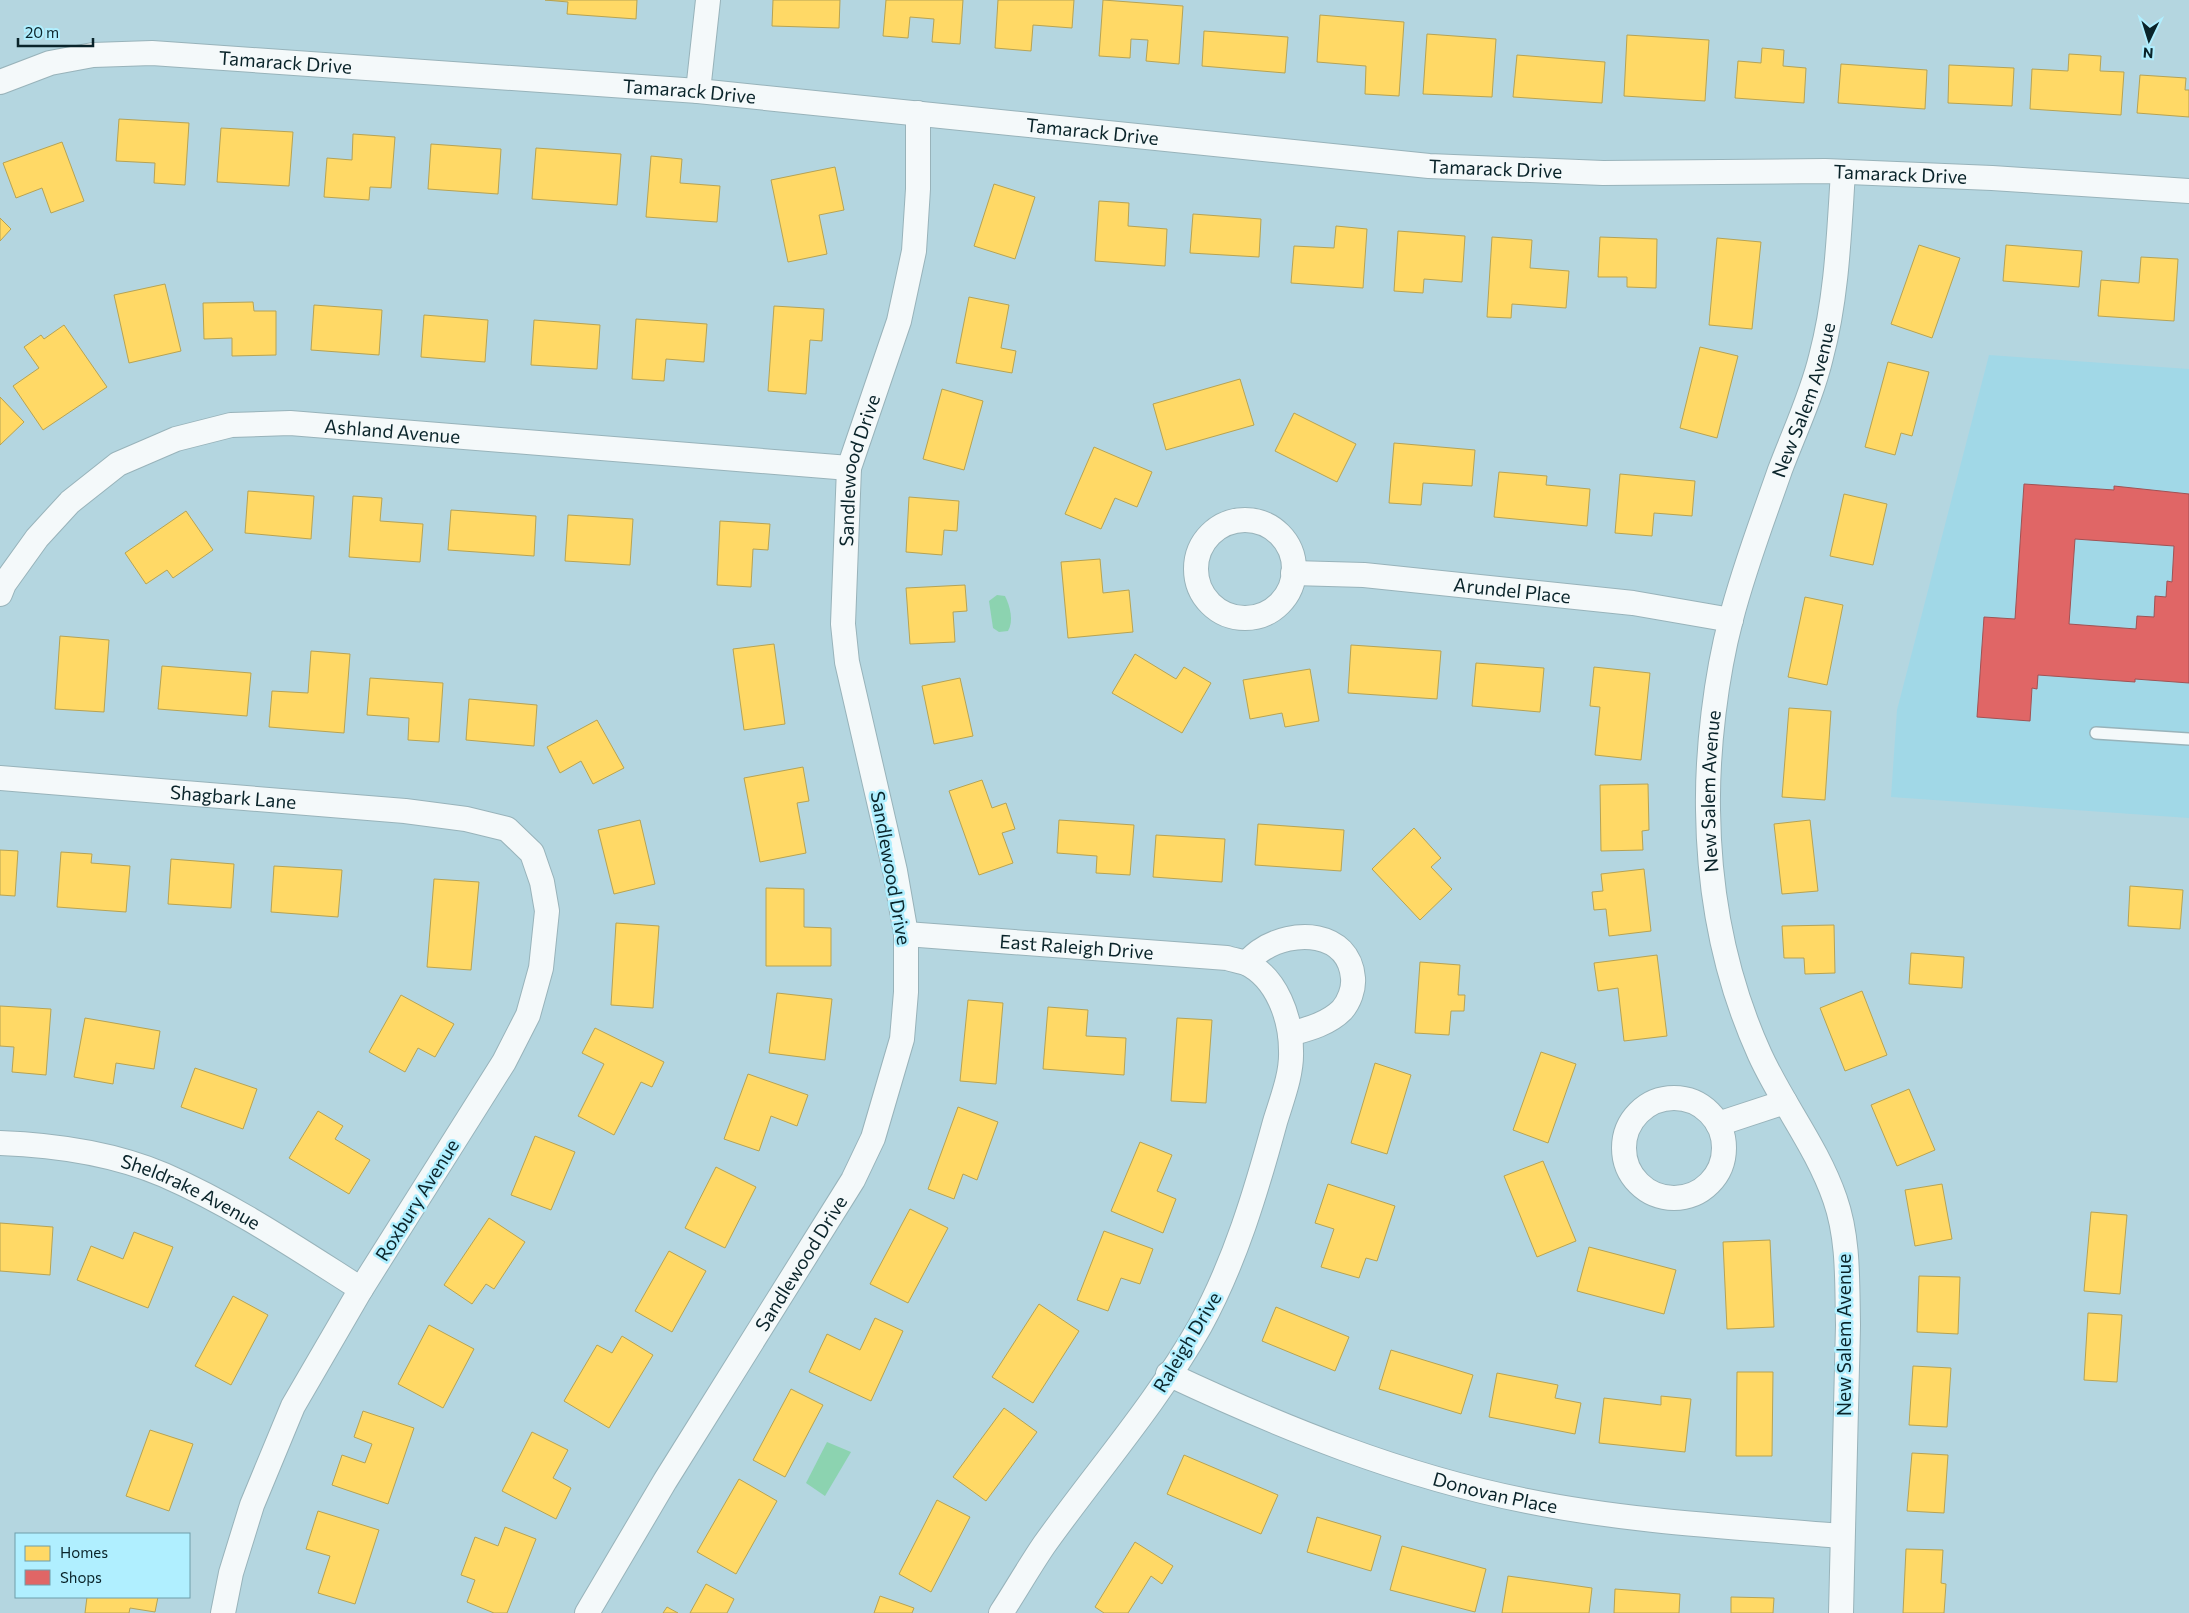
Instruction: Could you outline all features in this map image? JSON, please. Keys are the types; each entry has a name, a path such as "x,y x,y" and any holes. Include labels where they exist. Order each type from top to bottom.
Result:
{"street":[{"path":"698,91 708,0"},
{"name":"Tamarack Drive","path":"0,82 50,63 93,55 152,53 698,91 1429,166 1602,173 1842,172 1992,178 2189,191"},
{"name":"Sandlewood Drive","path":"587,1613 664,1481 854,1180 873,1138 902,1039 906,992 906,934 895,871 847,662 843,624 849,468 886,364 899,321 914,251 918,189 918,113"},
{"name":"New Salem Avenue","path":"1841,1613 1841,1536 1848,1325 1847,1278 1843,1235 1836,1201 1824,1173 1805,1134 1785,1102 1760,1055 1741,1006 1725,951 1713,895 1708,807 1710,760 1717,692 1731,620 1750,557 1821,358 1836,268 1842,172"},
{"name":"Ashland Avenue","path":"0,594 4,584 37,538 70,502 118,464 176,439 231,425 290,423 849,468"},
{"path":"1236,520 1249,520 1273,528 1282,538 1289,548 1293,560 1293,573 1291,586 1276,606 1253,617 1240,617 1227,615 1207,600 1200,589 1196,564 1199,551 1213,531 1236,520"},
{"name":"Arundel Place","path":"1293,573 1364,575 1595,599 1731,620"},
{"name":"Shagbark Lane","path":"0,778 405,810 466,819"},
{"name":"Roxbury Avenue","path":"224,1613 231,1573 252,1505 293,1406 361,1289 504,1062 528,1015 541,968 547,911 542,882 532,853 507,829 466,819"},
{"name":"East Raleigh Drive","path":"906,934 1227,958 1246,963 1265,978 1279,996"},
{"path":"1246,963 1262,950 1284,940 1313,936 1326,939 1338,947 1350,965 1353,984 1350,997 1342,1009 1332,1018 1312,1028 1290,1034"},
{"name":"Raleigh Drive","path":"1001,1613 1043,1546 1130,1431 1168,1374 1199,1327 1226,1275 1258,1184 1290,1066 1290,1034 1279,996"},
{"path":"1662,1098 1689,1099 1701,1105 1718,1124 1723,1136 1722,1163 1716,1175 1697,1192 1685,1197 1658,1196 1647,1190 1628,1171 1623,1146 1625,1132 1631,1120 1650,1103 1662,1098"},
{"path":"1718,1124 1785,1102"},
{"name":"Sheldrake Avenue","path":"0,1143 62,1148 96,1154 163,1175 265,1228 361,1289"},
{"name":"Donovan Place","path":"1168,1374 1282,1427 1399,1469 1526,1501 1625,1517 1841,1536"}],"lane":[{"path":"2096,733 2189,739"}],"shaded area":[{"path":"1989,355 2189,369 2189,818 1891,797 1897,710"},
{"path":"997,595 1005,596 1008,604 1011,623 1008,631 999,632 993,628 989,601"},
{"path":"827,1442 851,1452 825,1496 806,1483"}],"building: Homes":[{"path":"545,0 637,0 636,19 567,14 568,2"},
{"path":"773,0 840,0 839,28 772,26"},
{"path":"886,0 963,0 960,44 932,42 934,19 910,17 908,38 883,36"},
{"path":"998,0 1074,0 1072,28 1033,25 1031,51 995,48"},
{"path":"1103,0 1183,6 1179,64 1146,61 1148,40 1131,39 1130,58 1099,56"},
{"path":"1320,15 1404,22 1399,96 1365,94 1366,66 1317,62"},
{"path":"1204,31 1288,37 1285,73 1202,66"},
{"path":"1427,34 1496,39 1492,97 1423,94"},
{"path":"1627,35 1709,40 1705,101 1624,96"},
{"path":"1762,48 1784,50 1783,66 1806,68 1804,103 1735,98 1738,61 1761,63"},
{"path":"2069,54 2101,56 2100,71 2124,72 2121,115 2030,109 2032,69 2068,71"},
{"path":"1517,55 1605,62 1602,103 1513,97"},
{"path":"1841,64 1927,70 1925,109 1838,103"},
{"path":"1949,65 2014,68 2012,106 1948,103"},
{"path":"2140,75 2186,78 2185,90 2189,90 2189,117 2137,113"},
{"path":"119,119 189,123 185,185 154,183 155,163 116,161"},
{"path":"221,128 293,132 289,186 217,182"},
{"path":"353,134 395,137 391,188 370,187 369,200 324,197 327,158 352,160"},
{"path":"62,142 84,201 51,213 42,188 16,198 3,163"},
{"path":"431,144 501,149 498,194 428,189"},
{"path":"536,148 621,154 617,205 532,199"},
{"path":"651,156 682,159 680,183 720,186 717,222 646,217"},
{"path":"835,167 844,210 819,215 827,254 788,262 771,180"},
{"path":"994,184 1035,197 1015,259 974,246"},
{"path":"1099,201 1129,203 1128,226 1167,229 1165,266 1095,261"},
{"path":"1193,214 1261,219 1259,257 1190,253"},
{"path":"0,218 11,229 0,241"},
{"path":"1336,226 1367,229 1363,288 1291,283 1294,246 1334,248"},
{"path":"1398,231 1465,236 1462,282 1424,279 1423,293 1394,291"},
{"path":"1492,237 1532,240 1530,268 1569,271 1566,308 1512,304 1511,318 1487,317"},
{"path":"1600,237 1657,239 1656,288 1627,287 1627,277 1598,277"},
{"path":"1717,238 1761,242 1752,329 1709,325"},
{"path":"1919,245 1960,258 1932,338 1891,324"},
{"path":"2006,245 2082,251 2079,287 2003,281"},
{"path":"2141,257 2178,259 2174,321 2098,316 2101,280 2139,283"},
{"path":"165,284 181,351 129,363 114,295"},
{"path":"969,297 1009,305 1001,348 1016,351 1012,373 956,363"},
{"path":"253,302 254,311 276,311 276,355 232,356 232,338 204,339 203,303"},
{"path":"314,305 382,310 379,355 311,350"},
{"path":"774,306 824,309 822,341 810,340 806,394 768,391"},
{"path":"424,315 488,320 485,362 421,357"},
{"path":"636,319 707,324 704,362 666,359 664,381 632,379"},
{"path":"534,320 600,325 597,369 531,365"},
{"path":"64,325 107,387 43,430 13,386 39,368 24,347 41,335 44,339"},
{"path":"1700,347 1738,356 1717,438 1680,428"},
{"path":"1888,362 1929,372 1912,436 1901,433 1895,455 1865,447"},
{"path":"1240,379 1254,425 1166,450 1153,404"},
{"path":"942,389 983,401 964,470 923,459"},
{"path":"0,397 24,422 0,445"},
{"path":"1294,413 1356,444 1337,482 1275,451"},
{"path":"1394,443 1475,450 1472,486 1423,483 1421,505 1389,503"},
{"path":"1094,447 1152,472 1137,507 1115,498 1101,529 1065,514"},
{"path":"1499,472 1547,476 1546,485 1590,489 1587,526 1494,517"},
{"path":"1620,474 1695,481 1692,516 1654,513 1652,536 1615,533"},
{"path":"248,491 314,496 311,539 245,533"},
{"path":"1844,494 1887,504 1873,565 1830,556"},
{"path":"353,496 382,498 380,521 423,524 420,562 349,557"},
{"path":"909,497 959,501 957,531 944,530 942,555 906,552"},
{"path":"451,510 536,516 534,556 448,550"},
{"path":"186,511 213,550 173,578 167,570 146,584 125,553"},
{"path":"568,515 633,519 630,565 565,561"},
{"path":"720,521 770,524 768,550 753,549 751,587 717,585"},
{"path":"1100,559 1103,593 1129,590 1133,632 1068,638 1061,562"},
{"path":"965,585 967,611 953,612 955,642 910,644 906,588"},
{"path":"1805,597 1843,605 1827,685 1788,677"},
{"path":"60,636 109,640 104,712 55,709"},
{"path":"774,644 785,724 744,730 733,649"},
{"path":"1351,645 1441,651 1437,699 1348,693"},
{"path":"311,651 350,654 344,733 269,727 272,691 308,693"},
{"path":"1135,654 1176,679 1184,667 1211,683 1182,733 1112,693"},
{"path":"1476,663 1544,668 1540,712 1472,706"},
{"path":"162,666 251,673 247,716 158,709"},
{"path":"1594,667 1650,673 1641,760 1595,755 1600,707 1590,706"},
{"path":"1310,669 1319,721 1285,727 1282,713 1250,719 1243,680"},
{"path":"370,678 443,683 439,742 408,740 409,718 367,715"},
{"path":"960,678 973,736 934,744 922,686"},
{"path":"469,699 537,705 534,746 466,740"},
{"path":"1789,708 1831,711 1825,800 1782,797"},
{"path":"597,720 624,768 593,784 581,761 560,773 547,747"},
{"path":"803,767 809,801 797,803 806,853 760,862 744,778"},
{"path":"982,780 992,808 1006,803 1015,829 1002,833 1013,863 979,875 949,791"},
{"path":"1648,784 1649,830 1642,831 1643,850 1601,851 1600,785"},
{"path":"640,820 655,884 614,894 598,830"},
{"path":"1059,820 1134,825 1130,875 1096,873 1097,856 1057,853"},
{"path":"1810,820 1818,891 1782,894 1774,824"},
{"path":"1258,824 1344,830 1341,871 1255,865"},
{"path":"1414,828 1441,858 1431,867 1452,889 1420,920 1372,869"},
{"path":"1156,835 1225,839 1222,882 1153,877"},
{"path":"0,850 18,851 15,896 0,895"},
{"path":"61,852 92,854 91,863 130,866 126,912 57,907"},
{"path":"171,859 234,864 231,908 168,904"},
{"path":"274,866 342,870 338,917 271,912"},
{"path":"1644,869 1651,931 1609,936 1606,909 1594,910 1592,892 1603,891 1601,874"},
{"path":"434,879 479,882 471,970 427,967"},
{"path":"2130,886 2183,890 2180,929 2128,926"},
{"path":"766,888 804,889 804,927 831,928 831,966 766,966"},
{"path":"616,923 659,926 653,1008 611,1005"},
{"path":"1834,925 1835,973 1805,974 1804,958 1784,958 1782,926"},
{"path":"1911,953 1964,957 1962,988 1909,984"},
{"path":"1657,955 1667,1036 1624,1041 1618,988 1598,991 1594,963"},
{"path":"1420,962 1460,965 1458,995 1465,995 1464,1011 1451,1011 1449,1035 1415,1033"},
{"path":"1862,991 1887,1055 1845,1071 1820,1008"},
{"path":"777,993 832,999 825,1060 769,1053"},
{"path":"401,995 454,1024 435,1057 418,1048 405,1072 369,1052"},
{"path":"968,1000 1003,1003 996,1084 960,1081"},
{"path":"0,1006 51,1009 46,1075 12,1072 14,1047 0,1046"},
{"path":"1048,1007 1088,1010 1086,1036 1126,1038 1124,1075 1043,1069"},
{"path":"85,1018 160,1031 154,1069 116,1063 113,1084 74,1077"},
{"path":"1177,1018 1212,1020 1206,1103 1171,1101"},
{"path":"595,1028 664,1062 652,1087 641,1082 614,1135 578,1116 604,1064 582,1053"},
{"path":"1541,1052 1576,1064 1548,1143 1513,1130"},
{"path":"1375,1063 1411,1075 1387,1154 1351,1143"},
{"path":"195,1068 257,1089 243,1129 181,1107"},
{"path":"748,1074 808,1095 797,1126 771,1116 759,1151 724,1139"},
{"path":"1909,1089 1935,1150 1897,1166 1871,1105"},
{"path":"958,1107 998,1122 977,1180 963,1174 954,1199 928,1189"},
{"path":"318,1111 343,1126 335,1139 370,1160 349,1194 289,1158"},
{"path":"535,1136 575,1152 551,1210 511,1195"},
{"path":"1140,1142 1172,1155 1157,1191 1176,1199 1163,1233 1111,1211"},
{"path":"1543,1161 1576,1241 1537,1257 1504,1176"},
{"path":"716,1167 756,1187 725,1248 685,1228"},
{"path":"1328,1184 1395,1206 1377,1261 1366,1258 1359,1278 1321,1267 1334,1229 1315,1223"},
{"path":"1942,1184 1952,1239 1915,1246 1905,1190"},
{"path":"910,1209 948,1228 908,1303 870,1284"},
{"path":"2091,1212 2127,1215 2120,1294 2084,1291"},
{"path":"489,1218 525,1242 494,1289 486,1284 472,1304 444,1285"},
{"path":"0,1223 53,1227 50,1275 0,1271"},
{"path":"1104,1231 1153,1249 1140,1284 1121,1278 1108,1311 1077,1300"},
{"path":"134,1232 173,1247 148,1308 77,1280 91,1246 123,1259"},
{"path":"1770,1240 1774,1327 1727,1329 1723,1242"},
{"path":"1589,1247 1676,1270 1664,1314 1577,1291"},
{"path":"669,1251 706,1271 672,1332 635,1311"},
{"path":"1919,1276 1960,1277 1958,1334 1917,1332"},
{"path":"233,1296 268,1315 231,1385 195,1366"},
{"path":"1039,1304 1079,1331 1033,1403 992,1377"},
{"path":"1276,1307 1349,1337 1335,1371 1262,1341"},
{"path":"2088,1313 2122,1315 2117,1382 2084,1380"},
{"path":"875,1318 903,1331 871,1401 809,1372 827,1334 860,1350"},
{"path":"429,1325 474,1349 443,1408 398,1384"},
{"path":"622,1336 653,1355 609,1428 564,1401 597,1345 612,1353"},
{"path":"1391,1350 1473,1375 1461,1414 1379,1389"},
{"path":"1913,1366 1951,1368 1947,1427 1909,1425"},
{"path":"1737,1372 1773,1372 1772,1456 1736,1456"},
{"path":"1497,1373 1558,1385 1555,1398 1581,1403 1575,1434 1489,1417"},
{"path":"791,1389 823,1405 785,1477 753,1460"},
{"path":"1661,1396 1691,1399 1685,1452 1599,1443 1604,1398 1661,1405"},
{"path":"1004,1408 1037,1432 986,1501 953,1477"},
{"path":"363,1411 414,1428 388,1504 332,1485 342,1455 365,1463 372,1444 354,1437"},
{"path":"150,1430 193,1444 169,1511 126,1496"},
{"path":"532,1432 568,1450 553,1478 571,1488 556,1519 502,1491"},
{"path":"1912,1453 1948,1455 1944,1513 1907,1511"},
{"path":"1184,1455 1278,1495 1261,1534 1167,1494"},
{"path":"739,1479 777,1501 736,1574 697,1552"},
{"path":"937,1500 970,1517 931,1592 899,1574"},
{"path":"318,1511 379,1530 355,1604 318,1593 330,1556 306,1549"},
{"path":"1317,1517 1381,1536 1371,1571 1307,1552"},
{"path":"505,1527 536,1539 507,1613 494,1613 467,1602 475,1580 461,1575 475,1537 498,1546"},
{"path":"1135,1542 1173,1566 1162,1584 1151,1576 1128,1613 1104,1613 1095,1607"},
{"path":"1402,1546 1486,1569 1475,1612 1390,1590"},
{"path":"1906,1549 1943,1550 1941,1583 1946,1584 1944,1613 1903,1613"},
{"path":"1508,1576 1592,1588 1589,1613 1502,1613"},
{"path":"706,1584 734,1599 727,1613 690,1613"},
{"path":"1615,1589 1680,1594 1679,1613 1614,1613"},
{"path":"880,1596 914,1608 912,1613 874,1613"},
{"path":"1731,1597 1774,1598 1773,1613 1731,1613"},
{"path":"87,1598 158,1598 155,1612 130,1608 129,1613 85,1613"},
{"path":"667,1607 678,1613 663,1613"}],"building: Shops":[{"path":"2024,484 2114,490 2114,486 2189,494 2189,683 2135,679 2135,682 2038,675 2037,689 2032,688 2030,721 1977,717 1984,617 2015,619","holes":["2075,539 2174,546 2172,582 2167,581 2166,597 2155,596 2154,617 2137,616 2136,629 2069,624"]}]}
